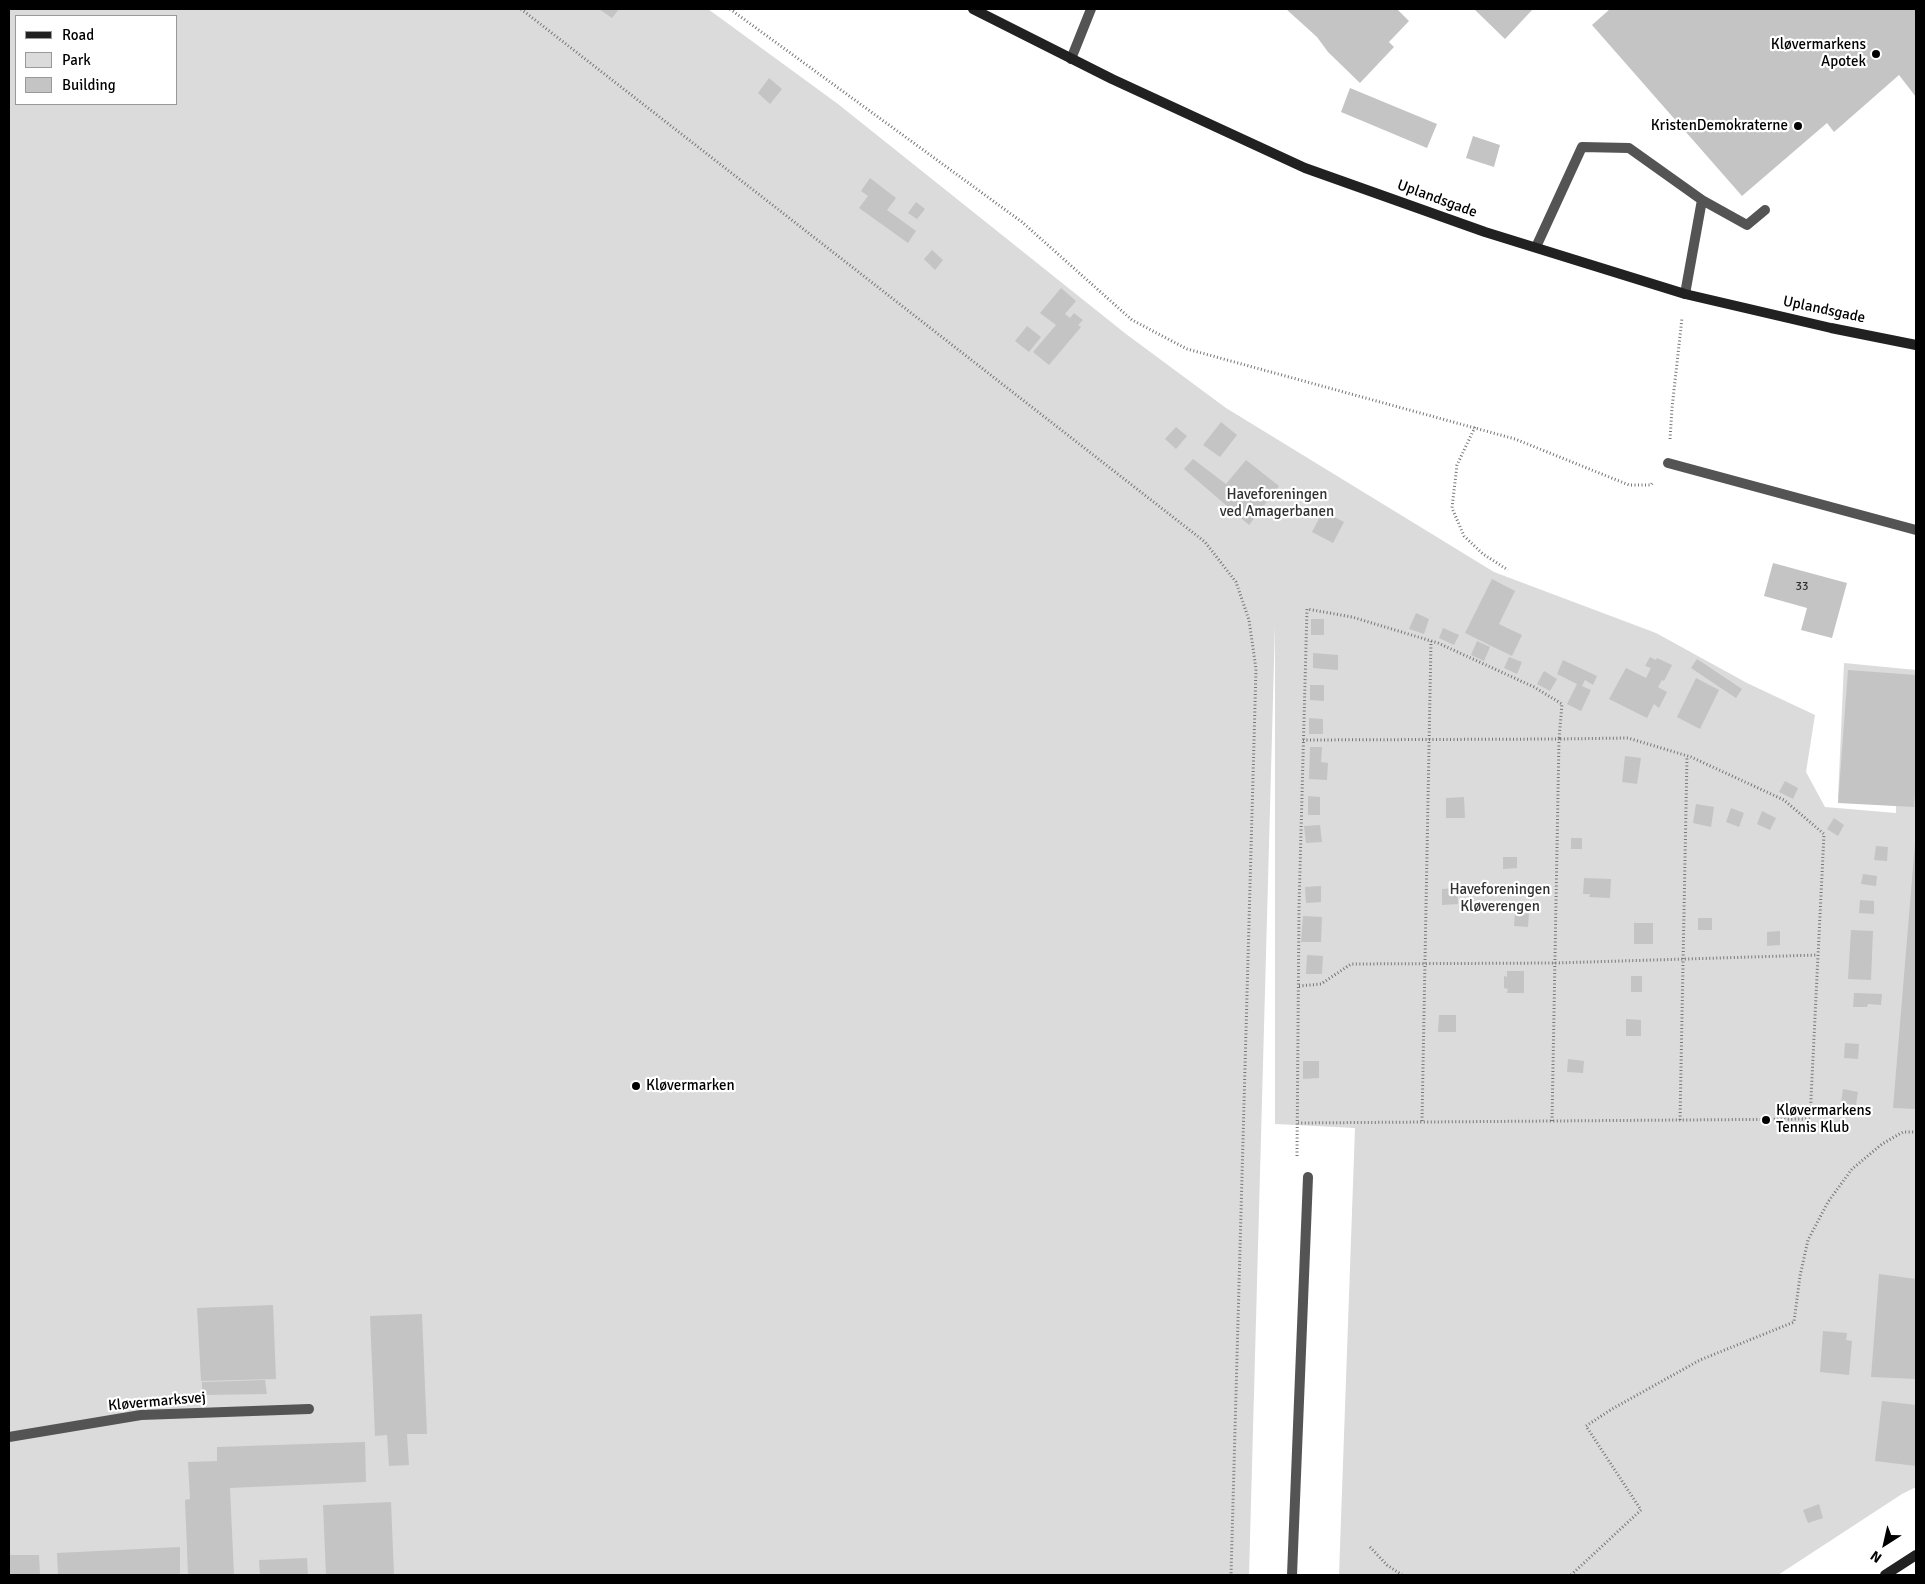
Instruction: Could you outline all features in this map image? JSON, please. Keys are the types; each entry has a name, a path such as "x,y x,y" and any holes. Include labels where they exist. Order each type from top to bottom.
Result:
{"street":[{"name":"Uplandsgade","path":"973,9 1071,58 1305,168 1485,232 1685,294 1832,328 1916,345"},
{"path":"1885,1575 1916,1556"}],"lane":[{"path":"1071,58 1091,9"},
{"path":"1536,247 1582,148 1629,148 1702,200 1747,225 1765,210"},
{"path":"1685,294 1702,200"},
{"path":"1668,464 1916,530"},
{"path":"1292,1575 1308,1177"},
{"name":"Kløvermarksvej","path":"9,1437 141,1415 309,1409"}],"path":[{"path":"521,9 1205,542 1236,582 1249,620 1256,669 1231,1575"},
{"path":"730,9 1022,222 1132,320 1187,349 1515,439 1629,486 1651,485 1668,464 1672,408 1685,294"},
{"path":"1475,428 1457,465 1452,508 1464,536 1483,554 1508,570"},
{"path":"1308,1177 1296,1156 1307,609 1352,618 1432,641 1534,687 1562,704 1559,739 1552,1121"},
{"path":"1422,1122 1432,641"},
{"path":"1298,1123 1810,1119 1824,834 1784,800 1687,756 1628,738 1304,740"},
{"path":"1680,1120 1687,756"},
{"path":"1299,986 1321,984 1351,964 1555,962 1818,955"},
{"path":"1571,1575 1641,1510 1586,1426 1612,1409 1700,1360 1794,1322 1800,1276 1808,1240 1828,1202 1852,1169 1882,1144 1903,1132 1916,1132"},
{"path":"1370,1547 1387,1565 1402,1575"}],"green space":[{"name":"Kløvermarken","path":"9,9 708,9 838,104 1126,334 1226,408 1494,572 1656,633 1747,683 1815,715 1806,772 1825,807 1896,813 1896,806 1838,799 1844,663 1916,670 1916,1487 1902,1494 1778,1575 1339,1575 1355,1128 1275,1124 1275,625 1249,1575 9,1575"}],"building":[{"path":"599,9 619,9 612,18"},
{"path":"1286,9 1397,9 1409,21 1389,42 1394,47 1360,83 1328,52 1317,37"},
{"path":"1474,9 1533,9 1505,39"},
{"path":"1610,9 1916,9 1916,97 1899,75 1834,132 1827,123 1742,196 1592,25"},
{"path":"769,78 782,89 770,104 758,93"},
{"path":"1350,88 1437,124 1427,148 1341,112"},
{"path":"1473,136 1500,145 1494,167 1466,158"},
{"path":"870,178 896,198 887,210 916,231 908,243 859,208 868,196 861,191"},
{"path":"916,202 925,209 917,219 908,213"},
{"path":"932,250 943,260 935,270 924,259"},
{"path":"1061,288 1076,301 1065,314 1070,318 1074,313 1083,320 1078,325 1081,327 1049,365 1033,352 1056,325 1040,313"},
{"path":"1027,326 1041,337 1029,352 1015,341"},
{"path":"1221,422 1237,435 1220,457 1203,445"},
{"path":"1176,427 1187,436 1176,449 1165,439"},
{"path":"1193,459 1226,484 1246,460 1279,486 1249,525 1184,469"},
{"path":"1323,511 1344,522 1333,543 1312,532"},
{"path":"1773,563 1847,583 1832,638 1801,630 1807,608 1764,596"},
{"path":"1492,579 1515,591 1499,624 1522,635 1512,656 1465,633"},
{"path":"1416,613 1429,619 1424,634 1409,629"},
{"path":"1311,619 1324,619 1324,635 1311,635"},
{"path":"1443,628 1459,635 1454,645 1439,638"},
{"path":"1477,641 1490,647 1484,661 1471,655"},
{"path":"1313,653 1338,655 1338,670 1313,668"},
{"path":"1509,657 1522,662 1517,674 1504,668"},
{"path":"1650,657 1672,665 1664,681 1662,680 1658,687 1667,692 1659,708 1654,704 1647,718 1609,699 1626,668 1646,678 1651,668 1645,666"},
{"path":"1697,659 1742,689 1736,698 1691,668"},
{"path":"1563,660 1597,676 1593,685 1585,680 1582,686 1591,690 1581,711 1567,704 1577,684 1557,674"},
{"path":"1848,670 1916,675 1916,780 1914,807 1838,803"},
{"path":"1544,671 1557,679 1550,691 1537,684"},
{"path":"1696,678 1719,690 1700,729 1677,717"},
{"path":"1310,685 1324,685 1324,701 1310,700"},
{"path":"1309,718 1323,719 1323,734 1309,734"},
{"path":"1310,747 1322,747 1321,762 1328,763 1327,780 1309,779"},
{"path":"1625,756 1641,758 1637,784 1622,782"},
{"path":"1785,781 1798,788 1793,799 1779,792"},
{"path":"1308,796 1320,797 1320,815 1308,815"},
{"path":"1464,797 1465,818 1446,818 1446,798"},
{"path":"1696,804 1714,807 1711,827 1693,823"},
{"path":"1731,808 1744,813 1739,827 1726,822"},
{"path":"1762,811 1776,818 1770,830 1757,824"},
{"path":"1834,818 1844,825 1838,836 1827,829"},
{"path":"1320,825 1322,842 1306,843 1304,826"},
{"path":"1571,838 1582,838 1582,849 1571,849"},
{"path":"1916,843 1916,1109 1893,1108"},
{"path":"1876,846 1888,847 1887,861 1874,860"},
{"path":"1503,857 1517,857 1517,868 1503,869"},
{"path":"1863,874 1877,876 1876,886 1861,884"},
{"path":"1584,878 1611,879 1610,898 1589,897 1590,894 1583,894"},
{"path":"1321,886 1321,902 1306,903 1305,887"},
{"path":"1457,888 1458,904 1442,905 1442,889"},
{"path":"1860,900 1874,901 1874,914 1859,913"},
{"path":"1515,912 1529,913 1528,927 1514,926"},
{"path":"1303,916 1322,917 1321,942 1301,942"},
{"path":"1698,918 1712,918 1712,930 1698,930"},
{"path":"1634,923 1653,923 1653,944 1634,944"},
{"path":"1851,930 1873,931 1871,980 1848,979"},
{"path":"1780,931 1780,945 1767,946 1767,932"},
{"path":"1307,955 1323,956 1322,974 1306,974"},
{"path":"1507,971 1524,971 1524,993 1507,993 1508,989 1504,988 1504,976 1507,977"},
{"path":"1631,976 1642,976 1642,992 1631,992"},
{"path":"1854,993 1882,994 1881,1005 1868,1004 1867,1007 1853,1007"},
{"path":"1439,1015 1456,1015 1456,1032 1438,1032"},
{"path":"1626,1019 1641,1020 1641,1036 1626,1036"},
{"path":"1845,1043 1859,1044 1858,1059 1844,1058"},
{"path":"1568,1059 1584,1061 1583,1073 1567,1072"},
{"path":"1303,1061 1319,1061 1319,1078 1303,1079"},
{"path":"1843,1089 1858,1092 1856,1105 1841,1103"},
{"path":"1879,1274 1916,1279 1916,1379 1871,1377"},
{"path":"273,1305 276,1379 201,1381 197,1308"},
{"path":"422,1314 427,1434 407,1434 409,1465 389,1466 387,1435 375,1436 370,1316"},
{"path":"1823,1331 1847,1333 1846,1340 1852,1341 1849,1375 1820,1372"},
{"path":"265,1380 267,1394 202,1395 202,1382"},
{"path":"1882,1401 1916,1405 1916,1466 1875,1461"},
{"path":"365,1442 366,1482 230,1488 234,1575 188,1575 185,1500 190,1499 188,1462 217,1461 217,1447"},
{"path":"391,1502 394,1575 326,1575 323,1505"},
{"path":"1819,1504 1823,1518 1808,1523 1803,1510"},
{"path":"180,1547 180,1575 58,1575 57,1553"},
{"path":"9,1555 39,1555 40,1575 9,1575"},
{"path":"307,1558 308,1575 260,1575 259,1560"}],"place":[{"name":"Kløvermarkens Apotek","path":"1876,54"},
{"name":"KristenDemokraterne","path":"1798,126"},
{"name":"Kløvermarken","path":"636,1086"},
{"name":"Kløvermarkens Tennis Klub","path":"1766,1120"}],"park label":[{"name":"Haveforeningen ved Amagerbanen","path":"1277,504"},
{"name":"Haveforeningen Kløverengen","path":"1500,898"}]}
